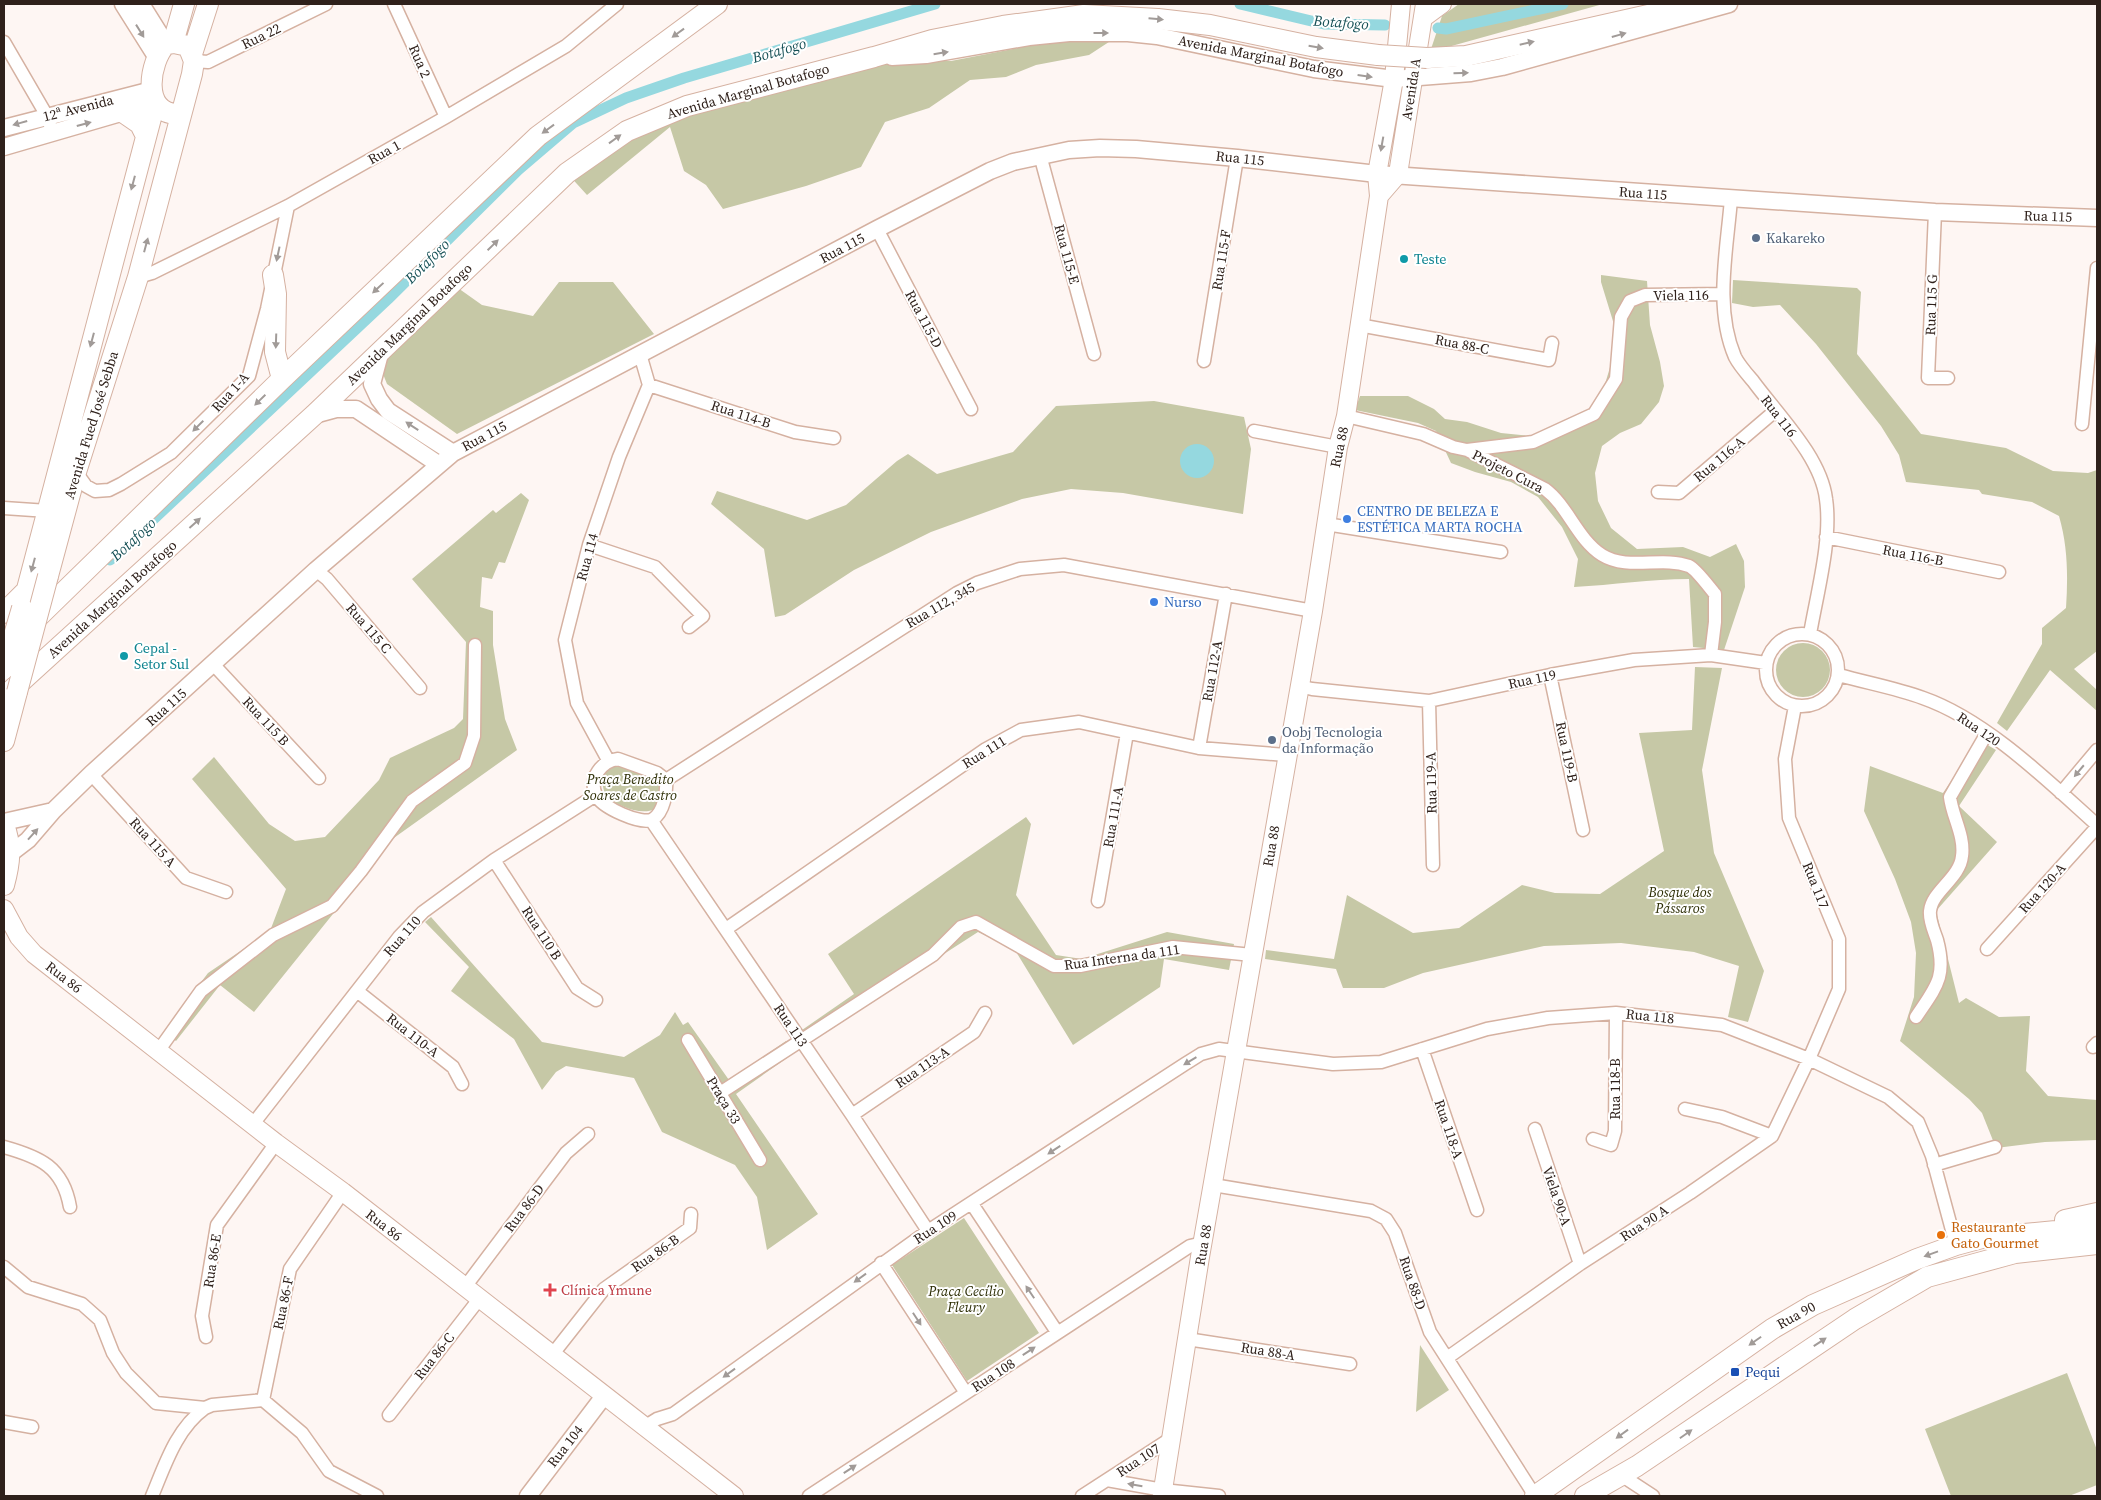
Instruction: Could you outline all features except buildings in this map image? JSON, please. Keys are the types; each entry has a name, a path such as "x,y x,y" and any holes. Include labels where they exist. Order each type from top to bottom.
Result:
{"main road":[{"path":"184,4 165,48 188,46 193,58"},
{"path":"193,58 208,4"},
{"path":"4,650 282,379 538,136 718,4"},
{"name":"Avenida A","path":"1377,174 1394,79 1401,4"},
{"path":"1424,11 1442,4"},
{"name":"Avenida Marginal Botafogo","path":"10,695 314,415 567,173 627,131 686,106 932,40 1003,26 1084,15 1158,19 1210,25 1316,47 1378,56 1428,58 1466,56 1697,4"},
{"name":"Avenida A","path":"1398,174 1424,11"},
{"name":"Avenida Fued José Sebba","path":"4,669 18,604 48,511 146,136 154,96 153,74 165,48"},
{"name":"Avenida Fued José Sebba","path":"4,740 10,695 48,572 76,472 138,277 182,110 188,94 193,58"},
{"path":"154,96 160,109 177,114 182,110"},
{"path":"124,113 144,128 146,136"},
{"name":"Rua 88","path":"1162,1493 1286,755 1313,611 1338,447 1346,416 1379,196 1377,174"},
{"path":"1379,196 1398,174"},
{"path":"273,275 276,294 275,352 282,379"},
{"path":"48,511 53,514 54,523 48,572"},
{"path":"4,823 10,853 9,869 4,885"},
{"name":"Rua 86","path":"4,909 19,938 34,954 276,1143 343,1192 480,1298 644,1427 723,1493"},
{"name":"Rua 86","path":"4,938 34,954"},
{"path":"1982,1238 2097,1213"},
{"name":"Rua 90","path":"1535,1496 1772,1329 1813,1305 1917,1259 1956,1245 1982,1238 2097,1228"},
{"path":"1585,1496 1638,1466 1855,1319 1927,1276 1968,1267 2015,1253 2097,1244"},
{"path":"1968,1267 2097,1254"}],"street":[{"path":"123,4 165,48"},
{"path":"141,4 165,48"},
{"name":"Rua 22","path":"193,58 208,62 326,4"},
{"name":"Rua 2","path":"394,4 446,117"},
{"name":"Rua 1","path":"138,277 152,273 288,206 446,117 566,46 617,4"},
{"name":"Avenida Marginal Botafogo","path":"874,57 926,55 1029,37 1069,33 1128,33 1157,36 1314,69 1394,79 1471,73 1502,67 1729,4"},
{"path":"4,42 47,116 52,133"},
{"name":"12ª Avenida","path":"4,128 47,116 154,96"},
{"name":"12ª Avenida","path":"4,147 124,113 154,96"},
{"name":"Rua 115","path":"10,853 28,840 91,774 316,570 453,452 990,171 1040,155 1100,148 1237,158 1377,174 1731,199 1935,212 2097,218"},
{"name":"Rua 115-E","path":"1040,155 1094,354"},
{"name":"Rua 115-F","path":"1204,361 1237,158"},
{"name":"Rua 116","path":"1731,199 1724,294 1727,334 1736,359 1812,457 1826,498 1826,537 1810,634"},
{"name":"Rua 1-A","path":"76,472 86,486 95,491 109,490 121,484 171,453 249,376 267,309 288,206"},
{"name":"Rua 115 G","path":"1935,212 1928,378 1948,378"},
{"name":"Rua 115-D","path":"877,229 971,409"},
{"path":"2082,424 2097,268"},
{"name":"Viela 116","path":"1616,379 1621,317 1630,301 1645,295 1724,294"},
{"name":"Rua 88-C","path":"1360,325 1548,360 1552,343"},
{"name":"Rua 115","path":"381,350 372,384 379,399 388,411 453,452"},
{"path":"640,354 649,385"},
{"name":"Projeto Cura","path":"1467,450 1534,442 1594,414 1616,379"},
{"name":"Rua 114-B","path":"649,385 796,432 834,438"},
{"name":"Rua 114","path":"608,760 577,703 565,640 589,545 619,456 649,385"},
{"path":"314,415 336,409 356,409 438,464"},
{"name":"Rua 116-A","path":"1658,492 1679,492 1775,411"},
{"name":"Projeto Cura","path":"1346,416 1423,434 1453,447 1467,450 1550,492 1555,496 1586,539 1602,555 1626,563 1650,561 1690,567 1715,594 1715,622 1711,655"},
{"path":"1254,431 1338,447"},
{"path":"4,508 48,511"},
{"path":"1326,524 1502,552"},
{"name":"Rua 116-B","path":"1826,537 1999,572"},
{"path":"589,545 655,566 703,616 689,627"},
{"name":"Rua 112, 345","path":"666,780 914,619 977,583 1020,568 1064,565 1313,611"},
{"name":"Rua 115 C","path":"316,570 327,579 420,688"},
{"name":"Rua 112-A","path":"1198,748 1226,594"},
{"path":"1810,634 1826,642 1837,657 1839,675 1831,693 1815,705 1795,706 1778,698 1768,682 1766,663 1775,646 1791,635 1810,634"},
{"path":"159,1050 201,990 273,935 332,906 361,871 412,801 465,763 474,736 475,646"},
{"name":"Rua 119","path":"1299,686 1429,701 1550,674 1634,660 1711,655 1766,663"},
{"name":"Rua 115 B","path":"214,664 319,778"},
{"name":"Rua 119-B","path":"1550,674 1583,830"},
{"name":"Rua 120","path":"1839,675 1924,698 1957,713 1987,733 2061,793 2097,826"},
{"name":"Rua 119-A","path":"1429,701 1433,865"},
{"name":"Rua 117","path":"1795,706 1785,759 1789,818 1838,939 1840,989 1809,1059"},
{"name":"Rua 111","path":"726,929 986,748 1021,730 1078,722 1198,748 1286,755"},
{"name":"Rua 111-A","path":"1098,901 1127,733"},
{"path":"1916,1016 1934,989 1942,969 1942,956 1930,918 1932,902 1959,868 1962,856 1962,842 1950,803 1952,791 1987,733"},
{"path":"2061,793 2097,750"},
{"path":"618,759 657,774 666,780 667,790 658,815 651,820 642,821 616,811 602,804 596,796 596,775 602,765 608,760 618,759"},
{"name":"Rua 115 A","path":"91,774 186,878 226,892"},
{"name":"Rua 110","path":"253,1124 399,937 422,912 494,860 596,796"},
{"path":"4,823 53,812"},
{"name":"Rua 113","path":"651,820 852,1115 928,1231"},
{"name":"Rua 120-A","path":"1987,949 2097,826"},
{"name":"Rua 110 B","path":"494,860 577,988 596,1000"},
{"name":"Rua Interna da 111","path":"720,1093 934,955 961,927 976,922 1054,966 1080,966 1173,947 1252,955"},
{"name":"Rua 110-A","path":"357,991 453,1067 462,1084"},
{"name":"Rua 118","path":"1236,1051 1333,1064 1381,1062 1487,1029 1548,1018 1616,1012 1722,1025 1809,1059 1888,1097 1918,1122 1934,1165 1956,1245"},
{"name":"Rua 118-B","path":"1593,1139 1611,1145 1615,1131 1616,1012"},
{"name":"Rua 113-A","path":"852,1115 974,1032 985,1014"},
{"name":"Praça 33","path":"688,1040 760,1160"},
{"name":"Rua 109","path":"644,1427 657,1419 672,1414 881,1263 1193,1059 1219,1049 1236,1051"},
{"name":"Rua 118-A","path":"1422,1049 1477,1210"},
{"name":"Rua 90 A","path":"1447,1358 1580,1264 1690,1193 1772,1136 1809,1059"},
{"path":"1685,1108 1722,1116 1772,1136"},
{"name":"Viela 90-A","path":"1535,1129 1580,1264"},
{"name":"Rua 86-D","path":"465,1287 566,1153 588,1134"},
{"name":"Rua 86-E","path":"206,1337 202,1316 218,1225 276,1143"},
{"path":"4,1147 31,1155 58,1175 67,1190 70,1207"},
{"path":"1934,1165 1994,1148"},
{"name":"Rua 88-D","path":"1213,1185 1371,1211 1386,1219 1395,1233 1430,1332 1535,1496"},
{"name":"Rua 86-F","path":"263,1400 290,1269 343,1192"},
{"path":"972,1204 1057,1332"},
{"name":"Rua 86-B","path":"552,1355 604,1289 690,1228 691,1214"},
{"name":"Rua 108","path":"809,1496 1190,1246 1202,1250"},
{"path":"881,1263 966,1393"},
{"path":"4,1267 28,1287 82,1304 100,1320 113,1353 126,1372 156,1403 204,1408 263,1400 302,1433 329,1471 377,1496"},
{"name":"Rua 86-C","path":"389,1415 480,1298"},
{"name":"Rua 88-A","path":"1187,1339 1350,1364"},
{"name":"Rua 104","path":"528,1496 604,1396"},
{"path":"152,1496 173,1446 197,1414 204,1408"},
{"path":"4,1422 32,1427"},
{"name":"Rua 107","path":"1082,1496 1170,1439"},
{"path":"1638,1466 1636,1471 1650,1493"},
{"path":"1618,1476 1627,1479 1650,1493"},
{"name":"Rua 107","path":"1107,1480 1162,1493 1219,1496"}],"green space":[{"path":"1459,4 1603,4 1430,52 1442,16"},
{"path":"1112,40 1089,55 1036,65 1006,77 970,80 929,108 885,122 861,167 806,186 723,209 706,185 684,171 670,127 587,195 567,173 627,131 875,57 951,61 1043,43"},
{"path":"1601,275 1647,281 1650,325 1664,386 1659,402 1641,424 1620,433 1602,446 1595,473 1598,501 1611,528 1637,549 1683,547 1710,557 1736,544 1744,561 1745,587 1724,650 1693,647 1689,579 1574,587 1578,559 1562,527 1538,497 1511,482 1451,463 1436,431 1418,423 1355,410 1360,396 1408,396 1434,409 1445,419 1467,422 1501,433 1530,436 1560,429 1599,404 1614,354 1616,331 1601,282"},
{"path":"1733,280 1857,288 1861,292 1857,354 1921,434 2006,448 2053,471 2088,473 2097,470 2097,651 2074,669 2097,690 2097,711 2050,670 2007,731 1997,723 2042,644 2042,628 2066,608 2067,562 2059,516 2032,502 1982,494 1979,490 1906,482 1899,455 1881,426 1816,344 1780,305 1753,307 1732,303"},
{"path":"559,282 613,282 654,334 457,434 387,384 381,369 385,348 458,288 482,305 533,316"},
{"path":"1154,401 1244,417 1251,449 1243,514 1123,493 1071,489 1022,499 931,532 854,570 785,615 775,617 764,549 711,504 717,491 807,520 846,505 897,461 908,454 937,474 1013,452 1056,406"},
{"path":"521,493 529,500 505,563 499,562 492,579 482,577 480,607 493,611 493,645 505,719 517,750 384,845 341,904 254,1012 220,985 176,1041 164,1031 208,973 270,931 286,889 192,779 214,757 269,824 295,841 325,837 379,780 390,758 454,728 463,719 466,642 412,579 493,510 496,513"},
{"path":"1798,643 1808,643 1818,647 1826,655 1830,670 1826,685 1818,693 1808,697 1798,697 1788,693 1780,685 1776,675 1776,665 1780,655 1788,647"},
{"name":"Bosque dos Pássaros","path":"1695,667 1722,668 1702,770 1714,853 1764,971 1748,1022 1728,1017 1739,966 1694,952 1621,943 1544,946 1423,973 1384,988 1343,988 1336,969 1265,959 1266,950 1334,959 1347,895 1413,933 1459,928 1522,885 1555,893 1600,894 1664,851 1639,733 1692,730"},
{"path":"1979,740 1996,750 1959,806 1997,842 1936,911 1959,1003 1966,998 1999,1017 2030,1016 2026,1071 2048,1096 2097,1100 2097,1140 2045,1142 1996,1148 1982,1113 1969,1099 1900,1041 1914,997 1916,953 1911,922 1895,879 1864,811 1870,766 1943,793"},
{"name":"Praça Benedito Soares de Castro","path":"622,764 645,772 655,779 660,792 655,809 636,811 616,803 606,796 603,784 604,775 611,768"},
{"path":"1026,817 1031,824 1016,895 1056,955 1082,959 1167,932 1234,944 1229,970 1164,959 1160,987 1073,1045 1015,950 978,932 809,1041 802,1030 854,994 828,954"},
{"path":"431,917 542,1042 624,1057 660,1035 675,1012 683,1025 688,1022 729,1080 786,1041 794,1053 736,1094 818,1214 767,1250 757,1197 735,1165 662,1132 634,1078 566,1066 556,1072 542,1090 514,1039 451,991 469,967 425,922"},
{"name":"Praça Cecílio Fleury","path":"964,1218 1039,1333 967,1381 892,1265"},
{"path":"1420,1345 1449,1390 1416,1412"},
{"path":"2067,1373 2097,1450 2097,1485 2069,1496 1951,1496 1925,1429"}],"water":[{"path":"1197,444 1204,445 1209,449 1213,454 1213,468 1209,473 1204,477 1197,478 1190,477 1185,473 1181,468 1180,461 1181,454 1185,449 1190,445"}],"waterway":[{"name":"Botafogo","path":"110,560 388,299 518,170 573,123 626,98 684,78 935,4"},
{"name":"Botafogo","path":"1240,4 1324,24 1385,25"},
{"name":"Botafogo","path":"1438,28 1446,29 1563,4"}],"place":[{"name":"Kakareko","path":"1756,238"},
{"name":"Teste","path":"1404,259"},
{"name":"CENTRO DE BELEZA E ESTÉTICA MARTA ROCHA","path":"1347,519"},
{"name":"Nurso","path":"1154,602"},
{"name":"Cepal - Setor Sul","path":"124,656"},
{"name":"Oobj Tecnologia da Informação","path":"1272,740"},
{"name":"Restaurante Gato Gourmet","path":"1941,1235"},
{"name":"Clínica Ymune","path":"550,1290"},
{"name":"Pequi","path":"1735,1372"}]}
